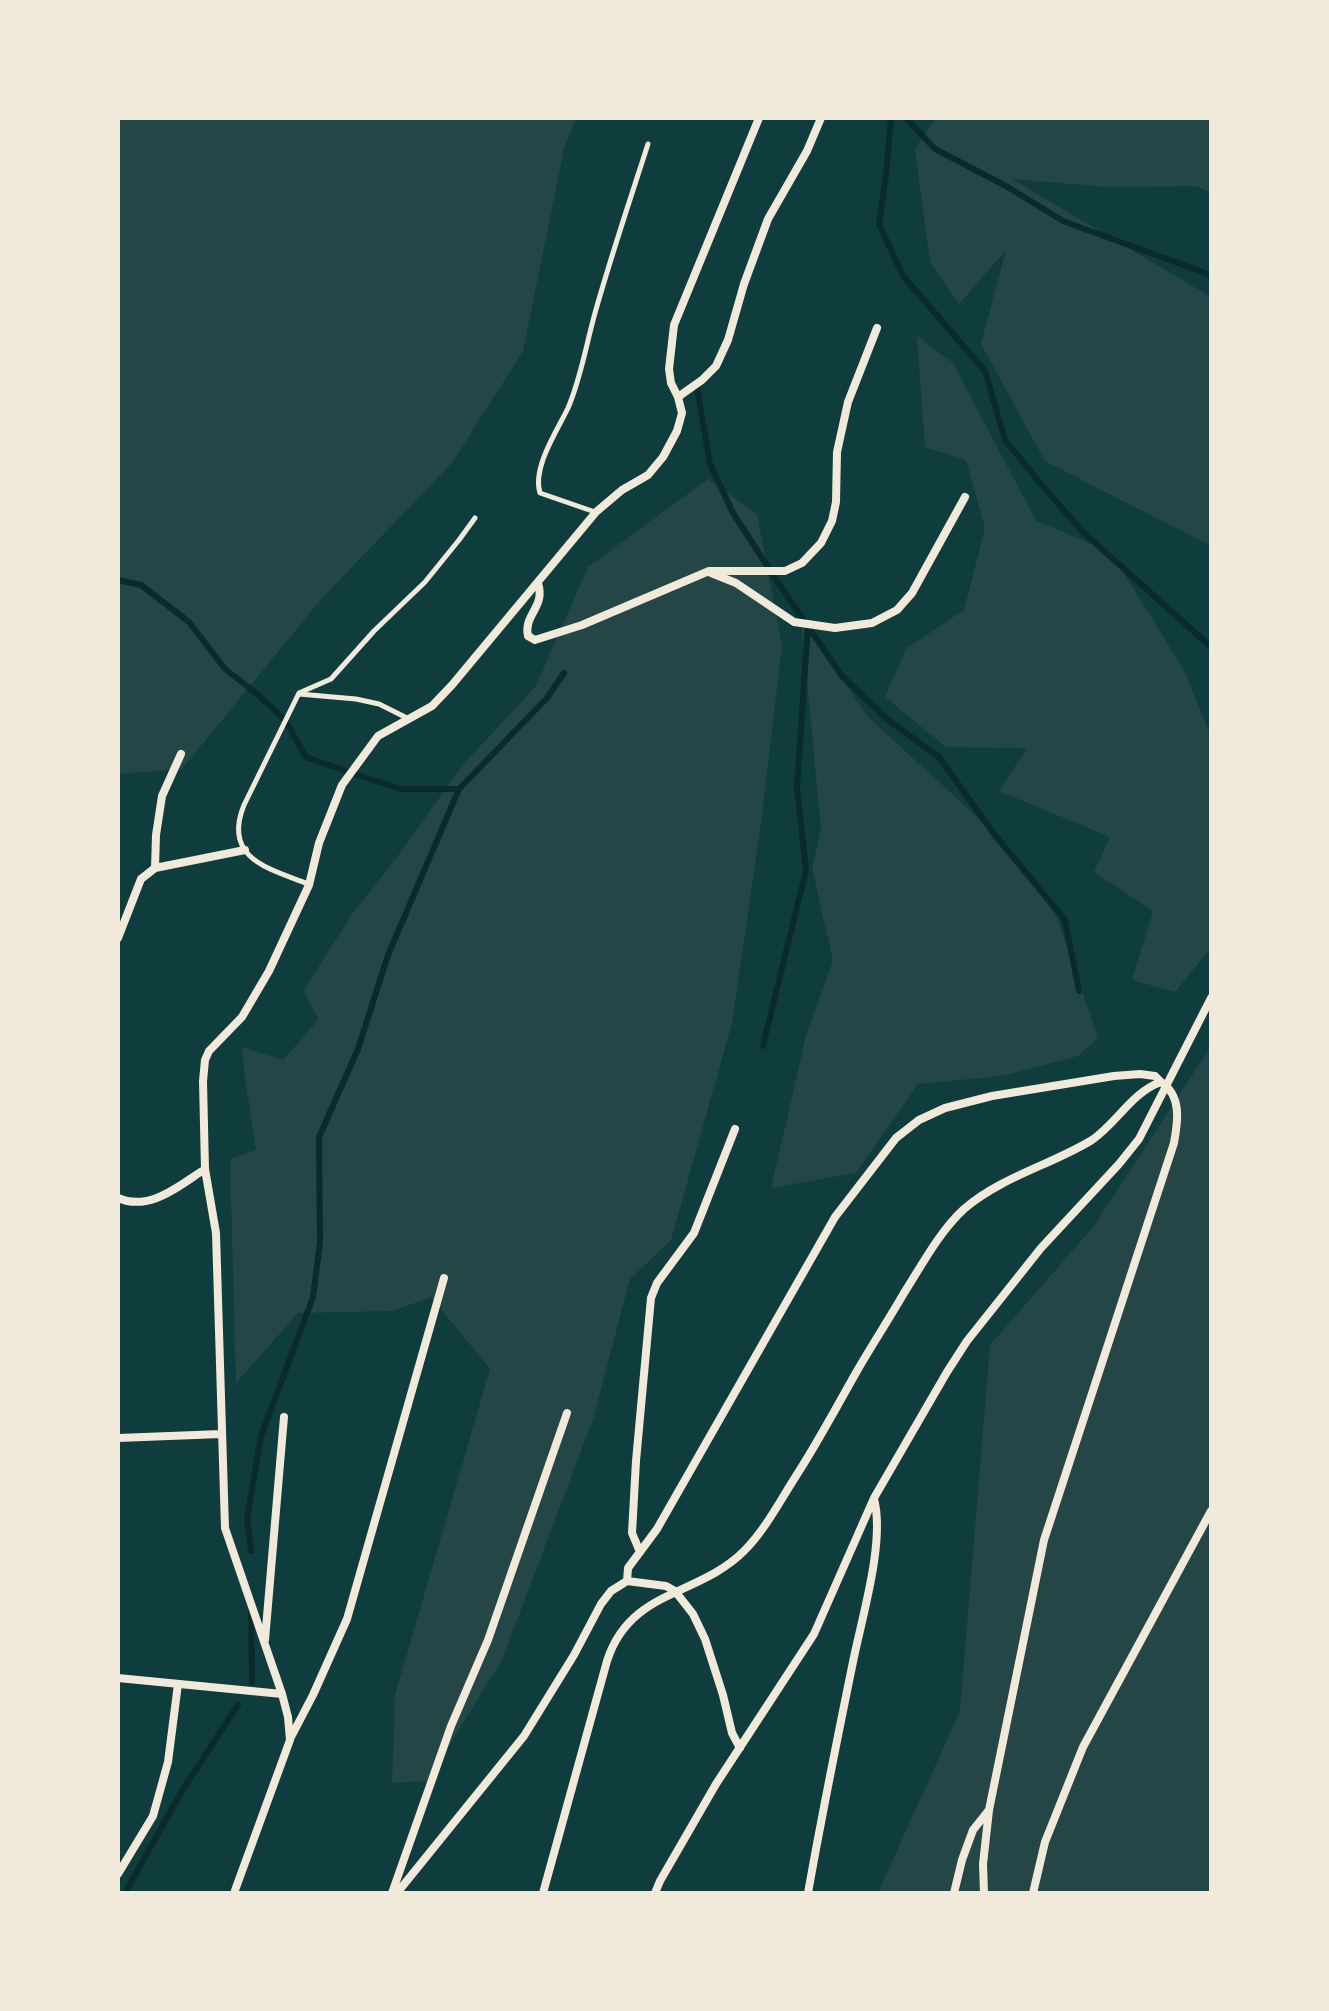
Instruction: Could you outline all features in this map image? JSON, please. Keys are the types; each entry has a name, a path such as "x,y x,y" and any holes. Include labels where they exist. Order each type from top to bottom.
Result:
{"street":[{"path":"290,1740 282,1694 225,1528 216,1233 205,1169 205,1060 209,1051 242,1017 269,971 309,885 319,843 342,785 378,736 432,706 596,512 622,490 648,475 663,457 677,431 682,413 669,369 674,325 759,118"},
{"path":"678,397 716,366 728,340 768,219 807,151 821,118"},
{"path":"538,583 540,599 526,628 528,636 535,640 582,625 706,571 785,571 802,563 821,543 832,521 836,502 837,452 848,402 877,328"},
{"path":"706,571 736,583 794,622 835,628 872,623 897,610 912,593 965,497"},
{"path":"155,868 162,796 181,754"},
{"path":"118,938 141,879 155,868 245,850"},
{"path":"655,1893 716,1784 814,1634 874,1498 947,1372 967,1341 1041,1248 1139,1139 1164,1084 1211,998"},
{"path":"627,1581 628,1568 657,1529 835,1217 896,1138 919,1120 945,1108 992,1096 1114,1076 1155,1076 1172,1091 1177,1106 1174,1143 1044,1540 989,1810 983,1864 984,1893"},
{"path":"543,1893 613,1642 623,1627 675,1591 726,1567 761,1531 825,1431 925,1260 963,1211 999,1186 1073,1151 1095,1137 1136,1097 1151,1086 1164,1084"},
{"path":"640,1552 632,1533 651,1298 657,1283 694,1233 735,1129"},
{"path":"118,1198 127,1202 153,1201 205,1169"},
{"path":"234,1893 290,1740 347,1619 444,1278"},
{"path":"394,1893 451,1726 488,1640 567,1413"},
{"path":"265,1645 284,1417"},
{"path":"118,1438 221,1434"},
{"path":"808,1893 875,1555 878,1512 874,1498"},
{"path":"1033,1893 1045,1842 1083,1747 1211,1511"},
{"path":"394,1893 524,1736 601,1604 611,1591 627,1581 666,1586 675,1591 693,1614 700,1626 732,1733 740,1748"},
{"path":"118,1678 282,1694"},
{"path":"118,1874 153,1816 168,1762 178,1684"},
{"path":"954,1893 973,1830 989,1810"}],"lane":[{"path":"596,512 540,493 538,477 568,407 648,144"},
{"path":"309,885 261,866 252,859 241,841 239,818 299,693 331,679 374,631 425,582 475,518"},
{"path":"299,693 379,704 410,719"}],"shaded area":[{"path":"118,118 576,118 564,149 523,351 452,463 323,597 182,769 118,774"},
{"path":"936,118 1211,118 1211,193 1197,186 1108,187 1012,179 1211,297 1211,546 1045,461 981,344 1006,250 959,304 930,262 915,149"},
{"path":"917,336 953,363 1036,521 1110,551 1184,670 1211,736 1211,948 1175,992 1132,980 1153,911 1094,872 1110,837 999,791 1027,748 946,747 885,697 906,649 964,610 985,528 966,460 925,447"},
{"path":"708,479 757,514 782,646 761,823 732,1023 671,1240 630,1279 593,1419 502,1660 427,1781 392,1783 395,1695 490,1369 431,1297 393,1311 298,1313 236,1383 230,1159 256,1150 242,1047 283,1060 319,1019 303,991 353,913 462,766 536,686 588,567"},
{"path":"801,618 868,717 976,816 1050,897 1098,1038 1078,1056 1002,1076 918,1084 856,1173 771,1188 806,1036 833,960 812,868 821,829"},
{"path":"1211,1046 1211,1893 878,1893 960,1711 990,1345 1094,1226"}],"waterway":[{"path":"891,118 879,224 903,276 985,371 1005,440 1045,489 1083,532 1211,647"},
{"path":"906,118 935,149 1006,186 1063,221 1211,277"},
{"path":"697,388 710,464 733,513 842,676 888,720 939,757 994,834 1065,920 1079,991"},
{"path":"118,580 141,585 189,622 225,669 285,720 306,757 400,789 459,789"},
{"path":"763,1046 806,870 797,788 808,624"},
{"path":"251,1551 247,1519 261,1436 313,1297 320,1242 319,1137 358,1049 388,955 459,789 547,698 564,673"},
{"path":"251,1609 252,1682"},
{"path":"125,1893 183,1789 238,1705"}]}
